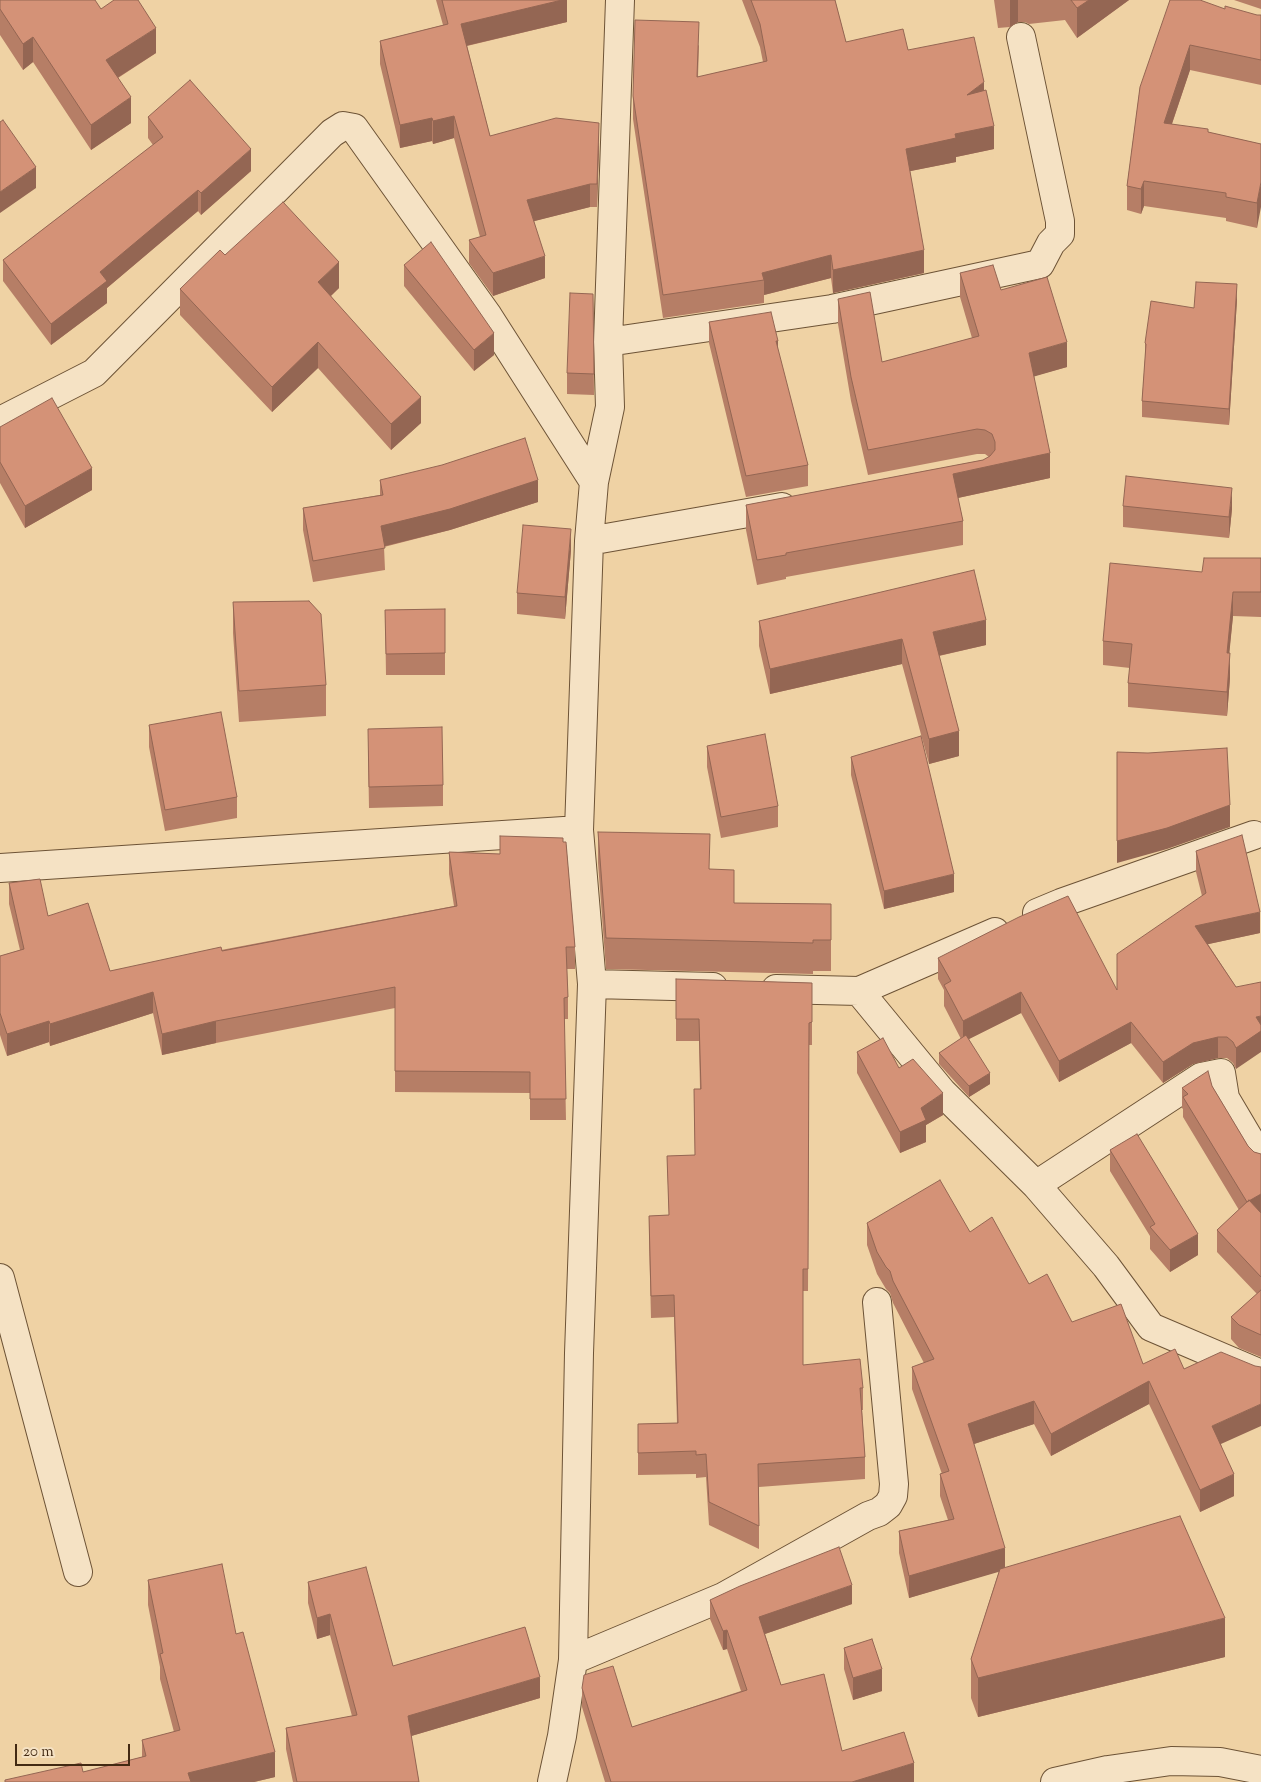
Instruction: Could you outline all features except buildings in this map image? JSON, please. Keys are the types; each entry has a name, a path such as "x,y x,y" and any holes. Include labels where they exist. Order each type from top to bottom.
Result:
{"street":[{"path":"552,1782 562,1736 573,1660 579,1353 592,984 579,830 589,541 594,482 610,407 608,342 620,0"},
{"path":"608,342 832,309 1040,264 1051,243 1060,234 1060,221 1021,37"},
{"path":"0,421 94,373 332,132 342,126 354,128 488,316 594,482"},
{"path":"589,541 805,503"},
{"path":"0,868 579,830"},
{"path":"592,984 859,991 1061,903 1254,835"},
{"path":"859,991 942,1092 1036,1185 1106,1266 1151,1327 1261,1374"},
{"path":"1036,1185 1201,1077 1221,1073 1225,1098 1261,1159"},
{"path":"0,1278 78,1572"},
{"path":"573,1660 723,1597 868,1516 879,1512 888,1505 893,1496 894,1484 877,1302"},
{"path":"1055,1782 1108,1770 1171,1761 1220,1762 1261,1770"}]}
